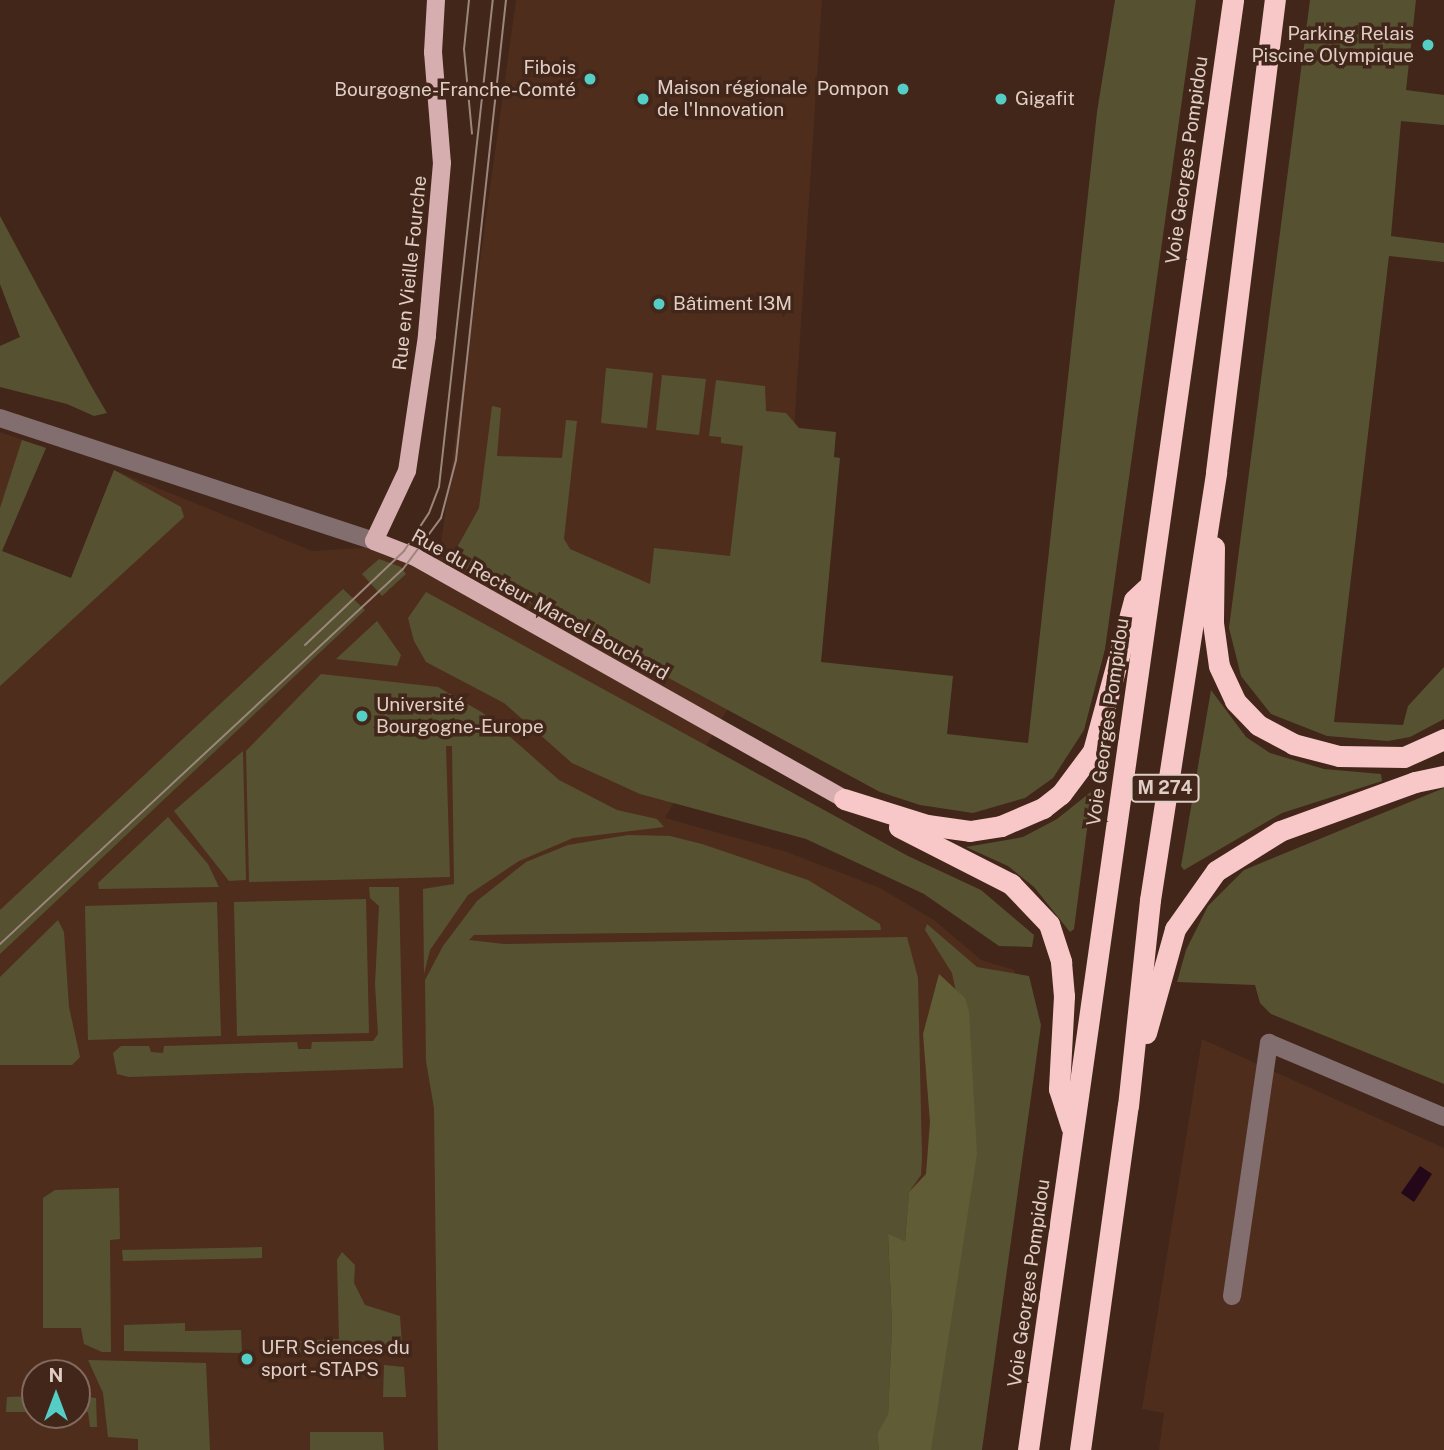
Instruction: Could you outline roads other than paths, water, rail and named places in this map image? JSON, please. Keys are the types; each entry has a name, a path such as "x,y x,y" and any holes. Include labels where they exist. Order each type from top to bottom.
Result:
{"highway":[{"name":"Voie Georges Pompidou","path":"1028,1450 1233,0"},
{"name":"M 274","path":"1080,1450 1128,1106 1150,900 1216,471 1275,0"},
{"path":"1216,471 1213,623 1224,681 1246,713 1293,744 1339,756 1404,757 1444,739"},
{"path":"844,799 927,825 970,831 1001,826 1043,808 1068,785 1093,751 1134,600 1150,585"},
{"path":"1128,1106 1175,929 1216,871 1280,831 1415,782 1444,776"},
{"path":"844,799 1011,884 1049,924 1058,944 1065,996 1059,1089 1073,1134"}],"main road":[{"name":"Rue en Vieille Fourche","path":"374,541 407,471 427,336 441,183 433,52 436,0"},
{"name":"Rue du Recteur Marcel Bouchard","path":"374,541 415,557 844,799"}],"street":[{"name":"Rue du Recteur Marcel Bouchard","path":"0,418 374,541"},
{"path":"1232,1296 1269,1043 1444,1117"}],"tram line":[{"path":"469,0 464,49 472,134"},
{"path":"305,645 404,551 429,513 439,487 493,0"},
{"path":"0,944 403,569 441,518 456,460 506,0"}],"place":[{"name":"Parking Relais Piscine Olympique","path":"1428,45"},
{"name":"Fibois Bourgogne-Franche-Comté","path":"590,79"},
{"name":"Pompon","path":"903,89"},
{"name":"Maison régionale de l'Innovation","path":"643,99"},
{"name":"Gigafit","path":"1001,99"},
{"name":"Bâtiment I3M","path":"659,304"},
{"name":"Université Bourgogne-Europe","path":"362,716"},
{"name":"UFR Sciences du sport - STAPS","path":"247,1359"}]}
